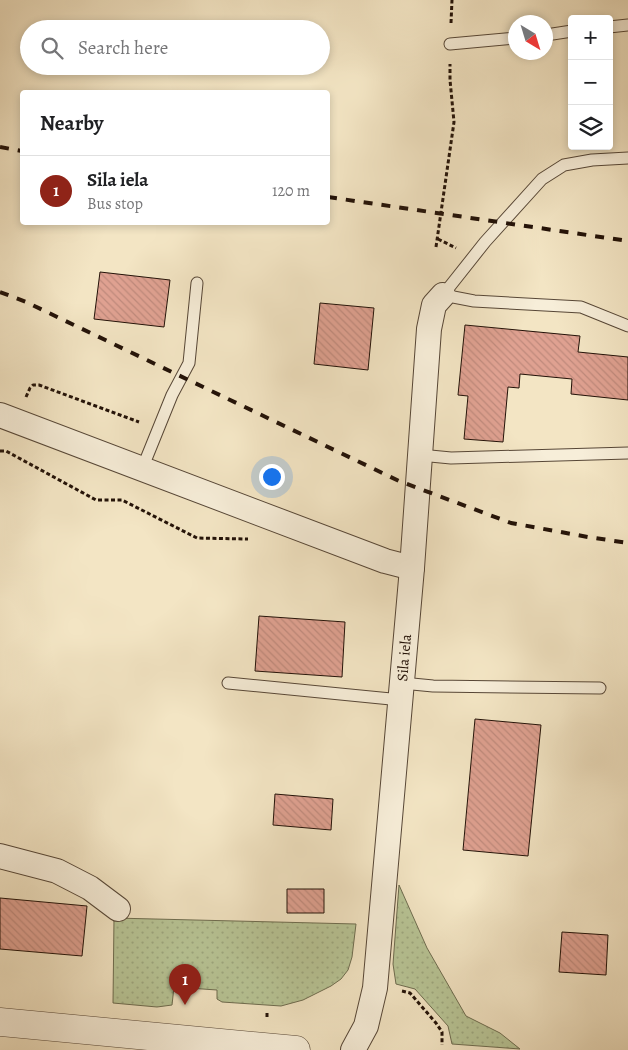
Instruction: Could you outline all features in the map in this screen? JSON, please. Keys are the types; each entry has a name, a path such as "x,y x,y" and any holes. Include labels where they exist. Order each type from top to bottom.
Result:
{"street":[{"name":"Sila iela","path":"353,1050 366,1026 375,988 412,568 429,330 434,305 443,295"},
{"path":"0,415 183,486 385,561 412,568"},
{"path":"0,856 57,871 90,888 118,909"},
{"path":"0,1022 296,1050"}],"lane":[{"path":"613,27 628,25"},
{"path":"553,34 568,32"},
{"path":"450,44 508,39"},
{"path":"628,158 592,160 564,165 542,180 479,248 443,295 474,302 582,307 628,326"},
{"path":"142,469 172,395 189,363 197,283"},
{"path":"420,455 451,458 628,453"},
{"path":"228,683 401,692 433,686 600,688"}],"path":[{"path":"436,247 454,122 450,80 452,0"},
{"path":"0,451 6,451 96,500 122,500 197,538 254,539"},
{"path":"396,990 410,993 436,1023 442,1032 442,1045"},
{"path":"267,1011 267,1017"}],"green space":[{"path":"399,885 427,948 466,1016 500,1033 520,1049 452,1044 448,1026 415,989 396,984 393,964"},
{"path":"114,918 356,924 352,957 348,970 341,979 331,986 303,1000 281,1006 222,1002 217,999 217,990 174,987 172,1005 157,1007 113,1003"}],"building":[{"path":"100,272 170,280 164,327 94,319"},
{"path":"320,303 374,308 368,370 314,364"},
{"path":"465,325 580,336 578,352 628,357 628,400 571,394 572,379 520,374 519,388 508,387 503,442 464,439 468,396 458,395"},
{"path":"259,616 345,622 342,677 255,671"},
{"path":"475,719 541,725 528,856 463,850"},
{"path":"275,794 333,799 331,830 273,825"},
{"path":"287,889 324,889 324,913 287,913"},
{"path":"0,898 87,906 82,956 0,949"},
{"path":"562,932 608,935 606,975 559,972"}],"railway":[{"path":"0,147 20,151"},
{"path":"330,197 628,241"},
{"path":"0,292 26,302 399,481 511,523 628,543"}],"place":[{"name":"Sila iela","path":"185,1005"}]}
